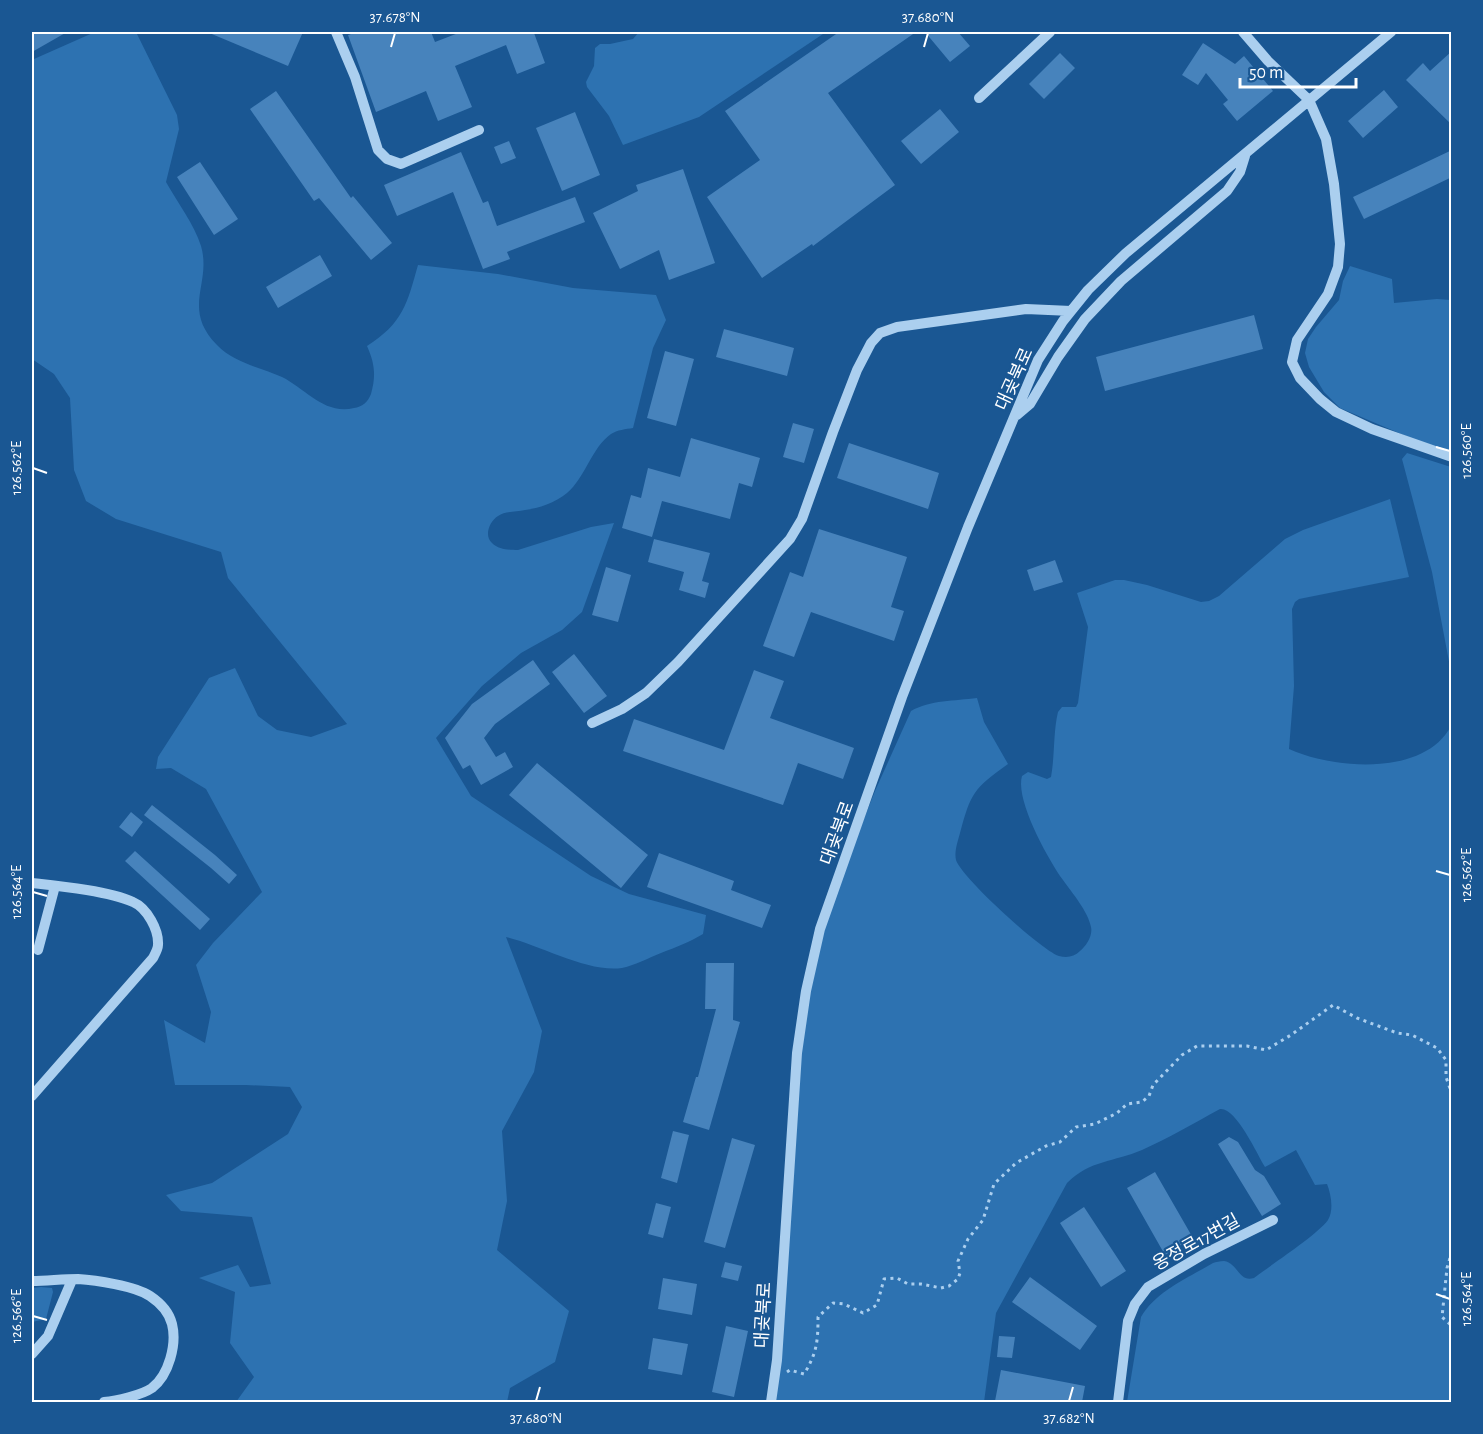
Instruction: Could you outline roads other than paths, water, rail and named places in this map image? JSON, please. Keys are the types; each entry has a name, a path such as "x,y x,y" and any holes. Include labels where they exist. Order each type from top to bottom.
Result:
{"street":[{"path":"336,32 355,77 378,150 387,159 401,164 479,130"},
{"path":"979,98 1050,32"},
{"path":"1243,32 1268,61 1309,100 1326,139 1334,184 1340,244 1338,267 1328,294 1297,340 1292,362 1300,378 1336,412 1372,429 1452,457"},
{"name":"대곶북로","path":"771,1402 777,1360 797,1053 806,991 820,929 902,697 968,527 1038,360 1088,290 1126,253 1391,32"},
{"path":"1014,417 1030,404 1085,318 1121,281 1227,191 1240,172 1245,155"},
{"path":"592,723 622,709 646,693 678,662 790,539 802,519 857,370 871,343 880,333 897,327 1026,309 1071,311"},
{"path":"32,890 37,883 109,895 135,902 154,924 158,944 153,958 32,1096"},
{"path":"38,950 55,886"},
{"name":"옹정로17번길","path":"1118,1402 1128,1321 1134,1304 1148,1287 1204,1254 1273,1220"},
{"path":"32,1354 48,1336 72,1280"},
{"path":"32,1281 72,1280 126,1287 148,1294 165,1309 172,1323 173,1344 166,1369 152,1388 117,1401 104,1402"}]}
